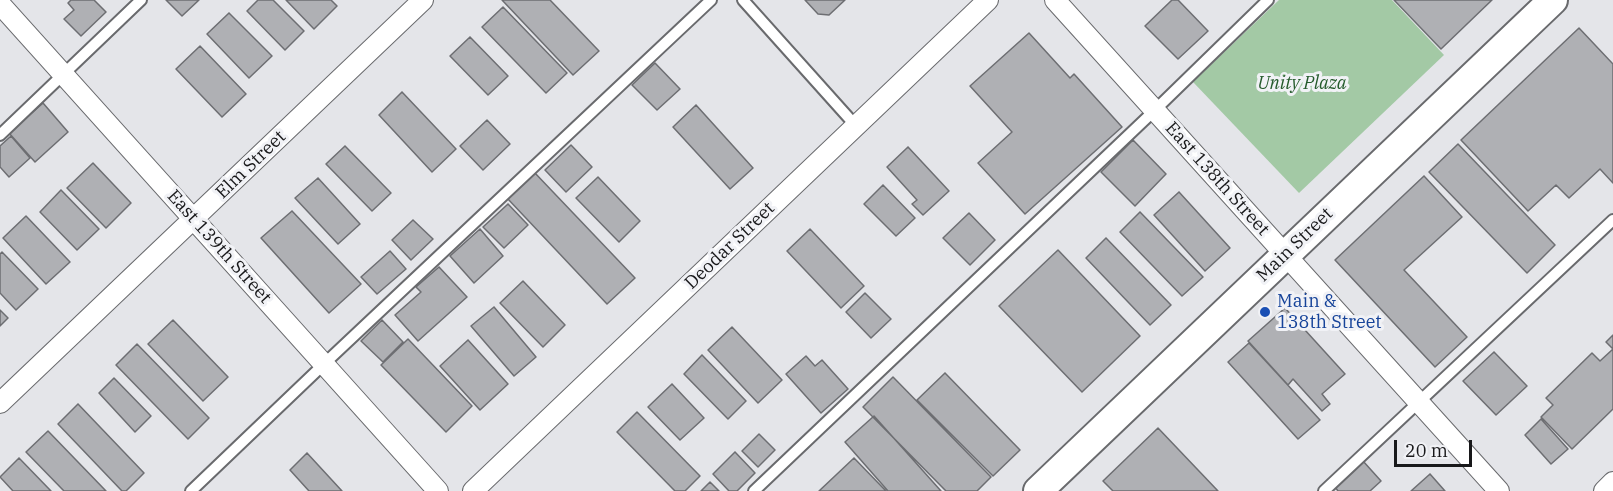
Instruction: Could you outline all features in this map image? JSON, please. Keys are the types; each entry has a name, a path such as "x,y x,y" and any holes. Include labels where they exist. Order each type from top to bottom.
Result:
{"street":[{"name":"Elm Street","path":"0,403 423,0"},
{"name":"Deodar Street","path":"473,491 988,0"},
{"name":"East 138th Street","path":"1056,0 1499,491"},
{"name":"Main Street","path":"1038,491 1553,0"},
{"name":"East 139th Street","path":"0,4 438,491"},
{"path":"1604,491 1613,482"}],"lane":[{"path":"0,135 141,0"},
{"path":"190,491 711,0"},
{"path":"743,0 856,126"},
{"path":"754,491 1155,111 1268,0"},
{"path":"1324,491 1613,220"}],"green space":[{"name":"Unity Plaza","path":"1279,0 1392,0 1444,55 1299,193 1193,82"}],"building":[{"path":"71,0 94,0 106,12 81,36 64,19 74,10 68,3"},
{"path":"166,0 199,0 182,16"},
{"path":"258,0 273,0 304,31 285,50 247,11"},
{"path":"286,0 331,0 337,6 314,29"},
{"path":"502,0 550,0 599,51 573,75"},
{"path":"805,0 845,0 829,15 818,14"},
{"path":"1172,0 1178,0 1208,31 1178,59 1145,26"},
{"path":"1394,0 1492,0 1441,49"},
{"path":"503,7 567,73 546,93 482,27"},
{"path":"229,13 272,56 249,78 207,34"},
{"path":"1579,28 1613,64 1613,183 1600,169 1569,198 1556,185 1528,211 1461,140"},
{"path":"1029,33 1070,78 1074,74 1122,127 1025,214 978,163 1012,132 970,86"},
{"path":"470,37 508,76 488,95 450,56"},
{"path":"200,46 246,94 222,117 176,69"},
{"path":"655,63 680,89 657,110 632,85"},
{"path":"402,92 456,149 432,172 379,115"},
{"path":"43,103 68,132 35,162 9,133"},
{"path":"696,105 753,168 730,189 673,127"},
{"path":"487,120 510,144 483,170 460,146"},
{"path":"11,136 30,158 9,177 0,167 0,146"},
{"path":"1133,140 1166,174 1135,206 1101,172"},
{"path":"1458,144 1555,245 1527,273 1429,172"},
{"path":"571,145 592,167 566,192 545,170"},
{"path":"345,146 391,193 372,211 326,164"},
{"path":"908,147 949,191 923,215 912,204 917,200 887,167"},
{"path":"93,163 131,203 106,228 67,188"},
{"path":"534,172 635,278 607,304 507,198"},
{"path":"1424,176 1462,217 1404,270 1467,337 1435,367 1335,260"},
{"path":"598,177 640,221 619,242 576,198"},
{"path":"318,178 360,224 338,244 295,198"},
{"path":"883,185 915,218 896,236 864,204"},
{"path":"61,190 99,229 77,250 40,212"},
{"path":"1179,192 1230,248 1205,271 1154,215"},
{"path":"508,204 528,225 504,248 483,227"},
{"path":"292,211 361,284 329,313 261,238"},
{"path":"1140,212 1203,277 1182,296 1120,232"},
{"path":"969,213 995,240 970,265 943,238"},
{"path":"26,216 70,262 46,284 3,238"},
{"path":"413,220 433,239 411,260 392,240"},
{"path":"480,229 503,256 474,283 450,256"},
{"path":"810,229 864,286 841,308 787,251"},
{"path":"1106,238 1171,305 1150,325 1086,258"},
{"path":"1058,250 1140,336 1082,392 999,306"},
{"path":"390,251 406,269 377,294 361,277"},
{"path":"2,252 38,289 16,310 0,293 0,254"},
{"path":"439,267 467,297 418,341 395,315 421,292 416,287"},
{"path":"523,281 565,325 543,347 500,303"},
{"path":"865,293 891,319 871,338 846,312"},
{"path":"494,307 536,357 514,376 471,326"},
{"path":"1285,308 1345,374 1322,394 1330,404 1322,411 1293,379 1288,385 1248,341"},
{"path":"0,310 8,318 0,326"},
{"path":"173,320 228,377 203,401 148,344"},
{"path":"382,320 403,342 383,362 361,341"},
{"path":"732,327 782,380 758,403 708,350"},
{"path":"1613,335 1613,349 1606,342"},
{"path":"408,339 472,406 446,432 381,365"},
{"path":"468,340 508,384 480,410 440,366"},
{"path":"1249,343 1320,420 1298,439 1228,362"},
{"path":"137,344 209,418 188,439 116,365"},
{"path":"1613,349 1613,409 1572,449 1541,417 1553,405 1546,398 1592,353 1600,361"},
{"path":"1494,352 1527,386 1496,415 1463,381"},
{"path":"702,355 746,401 728,419 684,374"},
{"path":"806,356 815,366 822,360 848,389 821,413 786,374"},
{"path":"945,373 1020,450 993,476 917,400"},
{"path":"893,377 991,477 977,491 946,491 863,407"},
{"path":"114,378 151,416 135,432 99,393"},
{"path":"672,384 704,418 680,440 648,407"},
{"path":"78,404 144,473 126,491 122,491 58,424"},
{"path":"637,412 700,476 685,491 675,491 617,432"},
{"path":"874,416 941,491 888,491 845,442"},
{"path":"1541,419 1568,449 1551,464 1525,435"},
{"path":"1158,428 1218,491 1113,491 1103,481"},
{"path":"48,431 106,491 64,491 26,452"},
{"path":"759,434 775,450 758,467 742,451"},
{"path":"735,452 755,473 737,491 729,491 713,474"},
{"path":"307,453 342,491 309,491 290,470"},
{"path":"19,458 51,491 13,491 0,477"},
{"path":"854,458 886,491 819,491"},
{"path":"1363,461 1381,481 1370,491 1338,491 1335,487"},
{"path":"1430,474 1445,491 1411,491"},
{"path":"710,482 719,491 701,491"}],"place":[{"name":"Main & 138th Street","path":"1265,312"}]}
